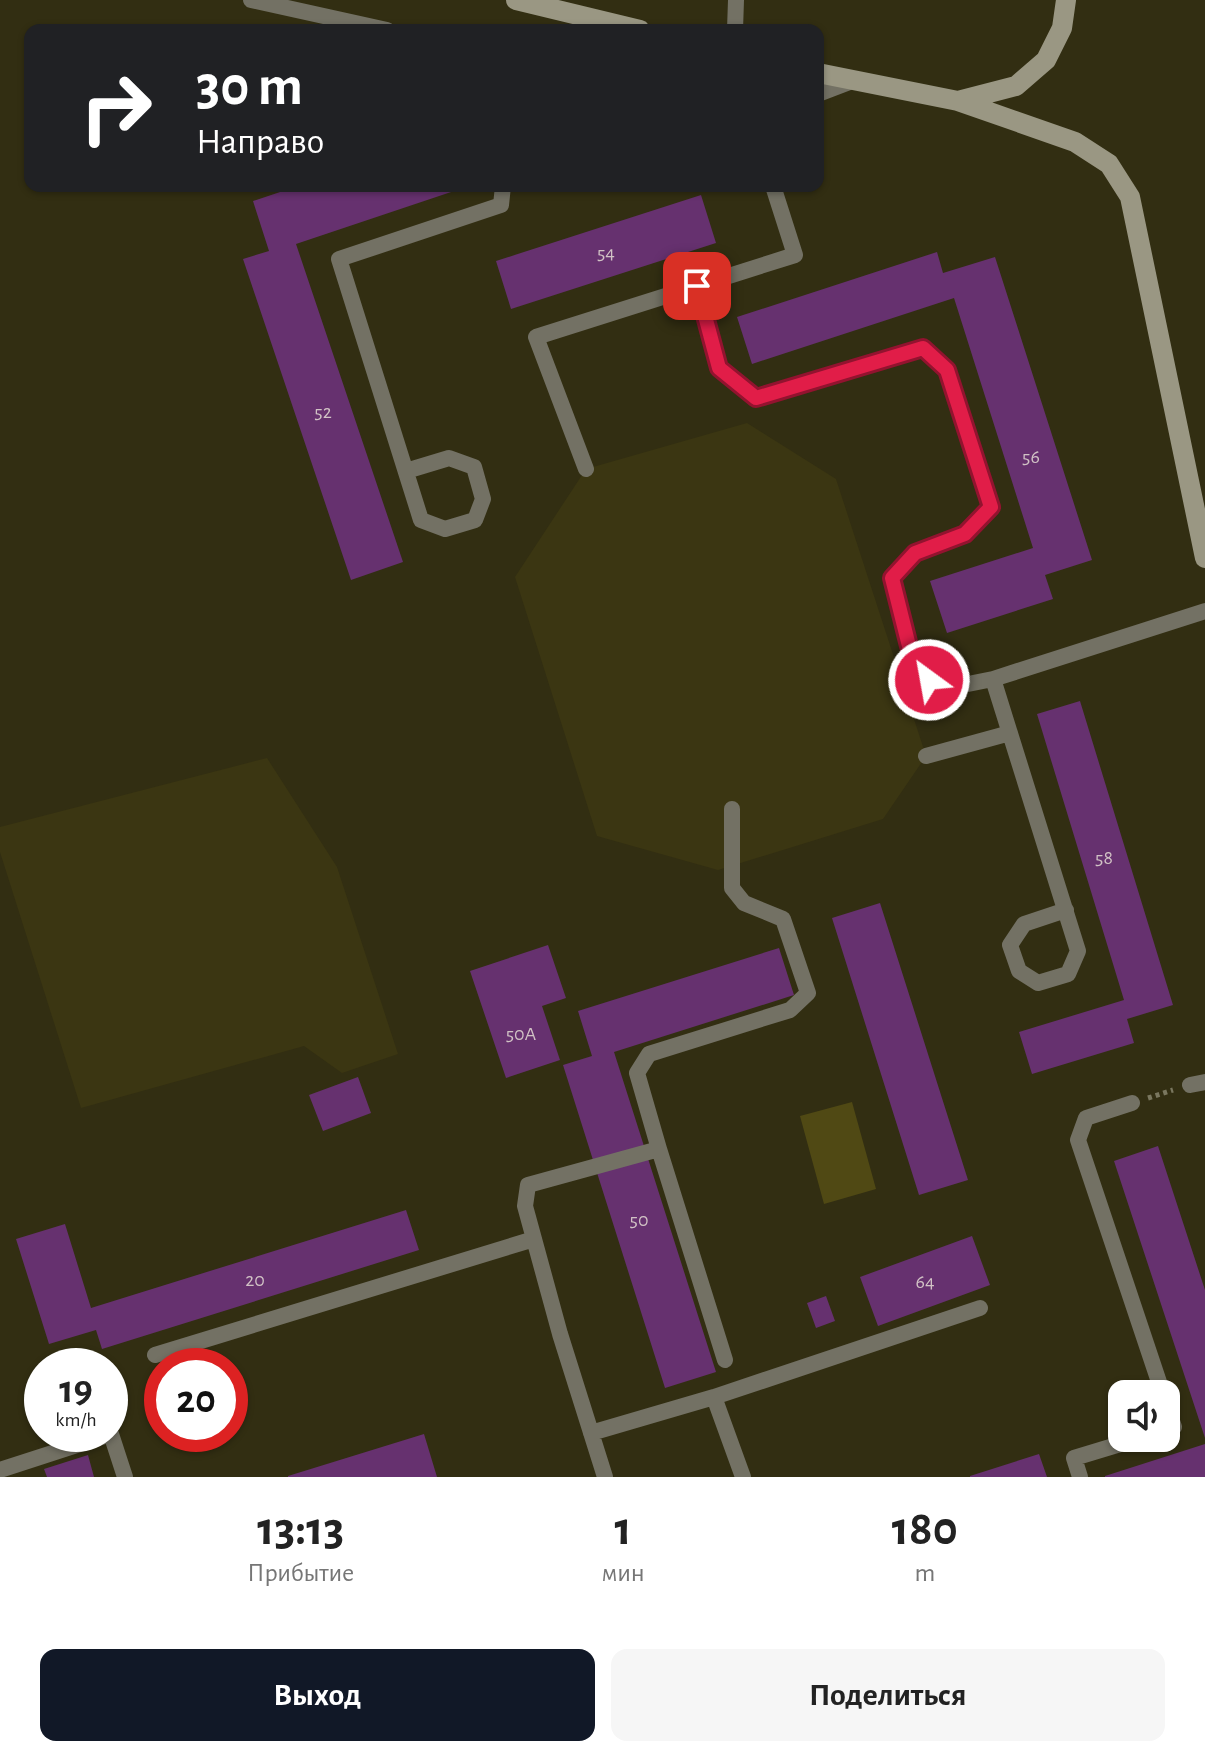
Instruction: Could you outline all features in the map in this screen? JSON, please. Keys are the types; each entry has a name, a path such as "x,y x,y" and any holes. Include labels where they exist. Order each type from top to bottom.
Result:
{"main road":[{"path":"516,0 615,24"},
{"path":"958,101 1016,86 1046,60 1062,28 1066,0"},
{"path":"824,74 958,101 1075,142 1109,164 1130,197 1205,558"}],"lane":[{"path":"251,0 360,24"},
{"path":"735,24 736,0"},
{"path":"824,92 852,81"},
{"path":"406,471 449,458 474,467 483,499 475,520 445,529 421,520 339,259 501,205 502,192"},
{"path":"586,469 536,337 795,255 775,192"},
{"path":"697,286 719,368 756,398 923,348 947,370 991,507 965,534 915,553 892,578 915,670 943,689 993,679 1205,611"},
{"path":"993,679 1066,910 1078,951 1068,974 1038,983 1019,971 1010,945 1024,924 1066,910"},
{"path":"926,756 1010,733"},
{"path":"725,1360 637,1073 649,1054 790,1010 808,993 783,919 744,903 732,888 732,809"},
{"path":"1132,1103 1086,1118 1078,1140 1158,1380"},
{"path":"605,1477 560,1334 525,1206 528,1185 659,1149"},
{"path":"178,1348 534,1239"},
{"path":"591,1433 714,1397 980,1308"},
{"path":"714,1397 743,1477"},
{"path":"0,1470 111,1434 125,1477"},
{"path":"1080,1477 1074,1458 1108,1448"}],"path":[{"path":"1132,1103 1198,1084"}],"shaded area":[{"path":"747,423 836,479 926,756 883,819 718,870 597,836 515,577 586,469"},
{"path":"267,758 337,867 398,1054 342,1073 304,1046 81,1108 0,852 0,827"},
{"path":"852,1102 876,1189 824,1204 800,1116"}],"building":[{"path":"280,192 451,192 296,244 403,562 351,580 243,259 269,251 253,201"},
{"path":"701,195 716,243 511,309 496,261"},
{"path":"937,252 943,273 995,257 1092,560 1045,575 1053,599 947,633 930,581 1033,548 954,298 752,364 737,317"},
{"path":"1080,701 1173,1005 1127,1019 1134,1043 1032,1074 1019,1032 1124,1000 1037,714"},
{"path":"880,903 968,1180 919,1195 832,918"},
{"path":"548,945 566,998 542,1006 560,1060 506,1078 470,971"},
{"path":"779,948 794,995 614,1052 716,1372 665,1388 563,1065 592,1056 578,1011"},
{"path":"358,1077 371,1113 323,1131 309,1095"},
{"path":"1158,1146 1205,1290 1205,1438 1114,1161"},
{"path":"406,1210 419,1250 102,1348 96,1330 49,1344 16,1239 65,1224 91,1308"},
{"path":"972,1236 990,1285 878,1326 860,1277"},
{"path":"826,1296 835,1321 816,1328 807,1303"},
{"path":"424,1434 437,1477 288,1477 288,1476"},
{"path":"1205,1444 1205,1477 1105,1477 1105,1476"},
{"path":"1039,1454 1047,1477 970,1477 970,1476"},
{"path":"88,1455 94,1477 47,1477 44,1469"}],"route":[{"path":"697,286 719,368 756,398 923,348 947,370 991,507 965,534 915,553 892,578 915,670 929,680"}]}
